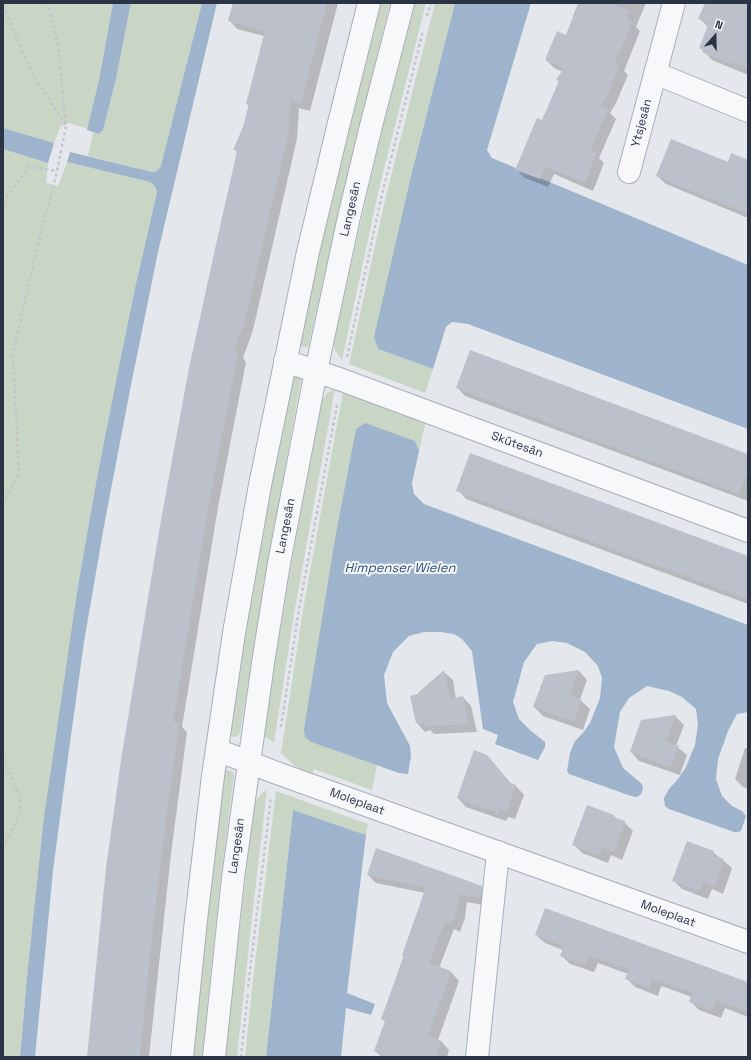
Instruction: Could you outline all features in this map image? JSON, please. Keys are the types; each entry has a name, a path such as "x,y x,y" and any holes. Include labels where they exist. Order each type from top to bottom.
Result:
{"street":[{"path":"182,1057 196,920 217,750 234,633 260,485 310,245 369,3"},
{"name":"Langesân","path":"214,1057 232,886 248,762 279,563 316,371 349,217 403,3"},
{"name":"Ytsjesân","path":"629,172 674,3"},
{"path":"655,73 748,112"},
{"name":"Skûtesân","path":"285,361 342,380 748,531"},
{"name":"Moleplaat","path":"217,750 274,772 748,942"},
{"path":"477,1057 498,852"}],"path":[{"path":"3,503 19,474 13,353 34,261 57,171 66,126 58,44 47,3"},
{"path":"426,20 431,3"},
{"path":"3,6 32,73 66,126"},
{"path":"281,728 299,610 342,380 382,194 424,28"},
{"path":"3,202 29,167 57,171"},
{"path":"3,755 21,800 18,817 3,846"},
{"path":"241,1057 257,908 274,772"}],"green space":[{"path":"3,3 113,3 99,80 88,129 69,123 61,126 54,143 3,128"},
{"path":"131,3 202,3 163,161 157,171 152,172 88,156 93,133 99,134 103,130 116,79"},
{"path":"378,3 390,3 338,214 309,344 307,347 303,347 299,345 298,341"},
{"path":"415,3 426,3 378,193 342,360 335,351 334,340 382,129"},
{"path":"435,3 455,3 412,172 378,349 433,369 425,393 349,364 386,196"},
{"path":"3,149 48,163 46,183 58,186 67,162 150,182 155,186 157,192 116,381 78,586 27,977 20,1057 3,1057"},
{"path":"295,375 300,377 301,380 268,561 240,733 238,736 234,737 230,735 240,659 290,380"},
{"path":"335,389 295,608 274,743 263,735 291,565 322,401 327,393"},
{"path":"343,392 426,420 419,451 415,441 311,742 377,765 372,790 314,769 311,776 302,773 281,753 303,610"},
{"path":"227,770 233,772 234,776 221,876 202,1057 191,1057 223,772"},
{"path":"267,790 237,1057 226,1057 254,803 261,794"},
{"path":"276,791 368,824 366,835 293,810 266,1057 245,1057 252,988"}],"water":[{"path":"113,3 131,3 116,79 103,130 99,134 87,130 99,80"},
{"path":"202,3 217,3 158,252 104,526 84,642 53,871 35,1057 20,1057 44,817 78,586 116,381 157,192 155,186 150,182 67,162 70,152 152,172 157,171 161,166"},
{"path":"455,3 531,3 487,150 492,158 748,265 748,429 468,324 452,322 446,327 433,369 378,349 374,337 412,172"},
{"path":"3,128 54,143 48,163 3,149"},
{"name":"Himpenser Wielen","path":"365,423 415,441 419,451 412,483 414,494 424,504 748,625 748,712 737,714 728,731 718,759 716,779 722,796 732,806 742,811 746,816 741,831 734,832 669,809 665,806 664,798 686,767 695,745 698,725 696,709 682,697 669,691 647,686 629,698 620,712 614,747 623,768 642,784 643,789 641,794 637,797 631,796 569,774 567,771 570,753 575,741 590,723 600,698 602,678 598,666 585,652 567,643 552,641 537,644 524,662 513,702 519,719 545,742 545,747 538,760 495,744 498,735 483,729 472,651 462,639 454,634 441,632 424,632 409,636 393,652 384,675 387,703 410,746 411,756 408,774 399,773 311,742 305,737 304,729 335,539 356,429"},
{"path":"293,810 366,835 347,993 375,1004 371,1015 346,1008 341,1057 266,1057"}],"building":[{"path":"233,3 327,3 301,103 290,100 289,130 245,321 234,351 238,352 210,498 173,722 179,723 151,945 140,1057 87,1057 106,868 121,760 161,520 189,368 237,151 233,150 243,127 249,104 246,104 265,31 228,21"},
{"path":"578,3 610,3 629,11 626,19 632,22 615,63 619,65 608,94 600,106 608,110 590,151 596,154 585,183 545,166 540,179 515,170 537,118 542,120 559,81 556,80 564,68 545,60 557,31 566,35"},
{"path":"705,3 748,3 748,68 732,62 731,64 702,52 703,50 699,48 709,23 698,19"},
{"path":"671,139 728,162 731,153 748,160 748,214 656,176"},
{"path":"470,350 748,454 748,471 739,494 456,388"},
{"path":"470,453 748,556 748,599 456,491"},
{"path":"444,670 450,699 463,696 469,724 425,726 424,722 416,723 410,696 418,694"},
{"path":"579,670 570,695 582,700 574,722 533,707 545,675"},
{"path":"676,715 666,741 679,746 671,767 630,752 641,720"},
{"path":"474,750 487,755 509,782 516,785 507,811 499,809 498,813 457,798"},
{"path":"587,805 614,815 613,817 625,821 614,852 602,847 600,855 572,845"},
{"path":"687,841 714,851 712,855 724,859 715,886 703,881 700,891 672,881"},
{"path":"376,848 482,886 480,898 459,894 457,909 452,924 445,922 429,963 451,971 428,1036 441,1041 436,1057 391,1057 374,1051 385,1021 381,1019 404,956 402,955 426,887 367,875"},
{"path":"545,908 748,982 748,1012 716,1000 712,1010 689,1002 692,992 652,978 649,988 625,979 629,969 589,955 585,964 560,956 564,946 535,935"}]}
